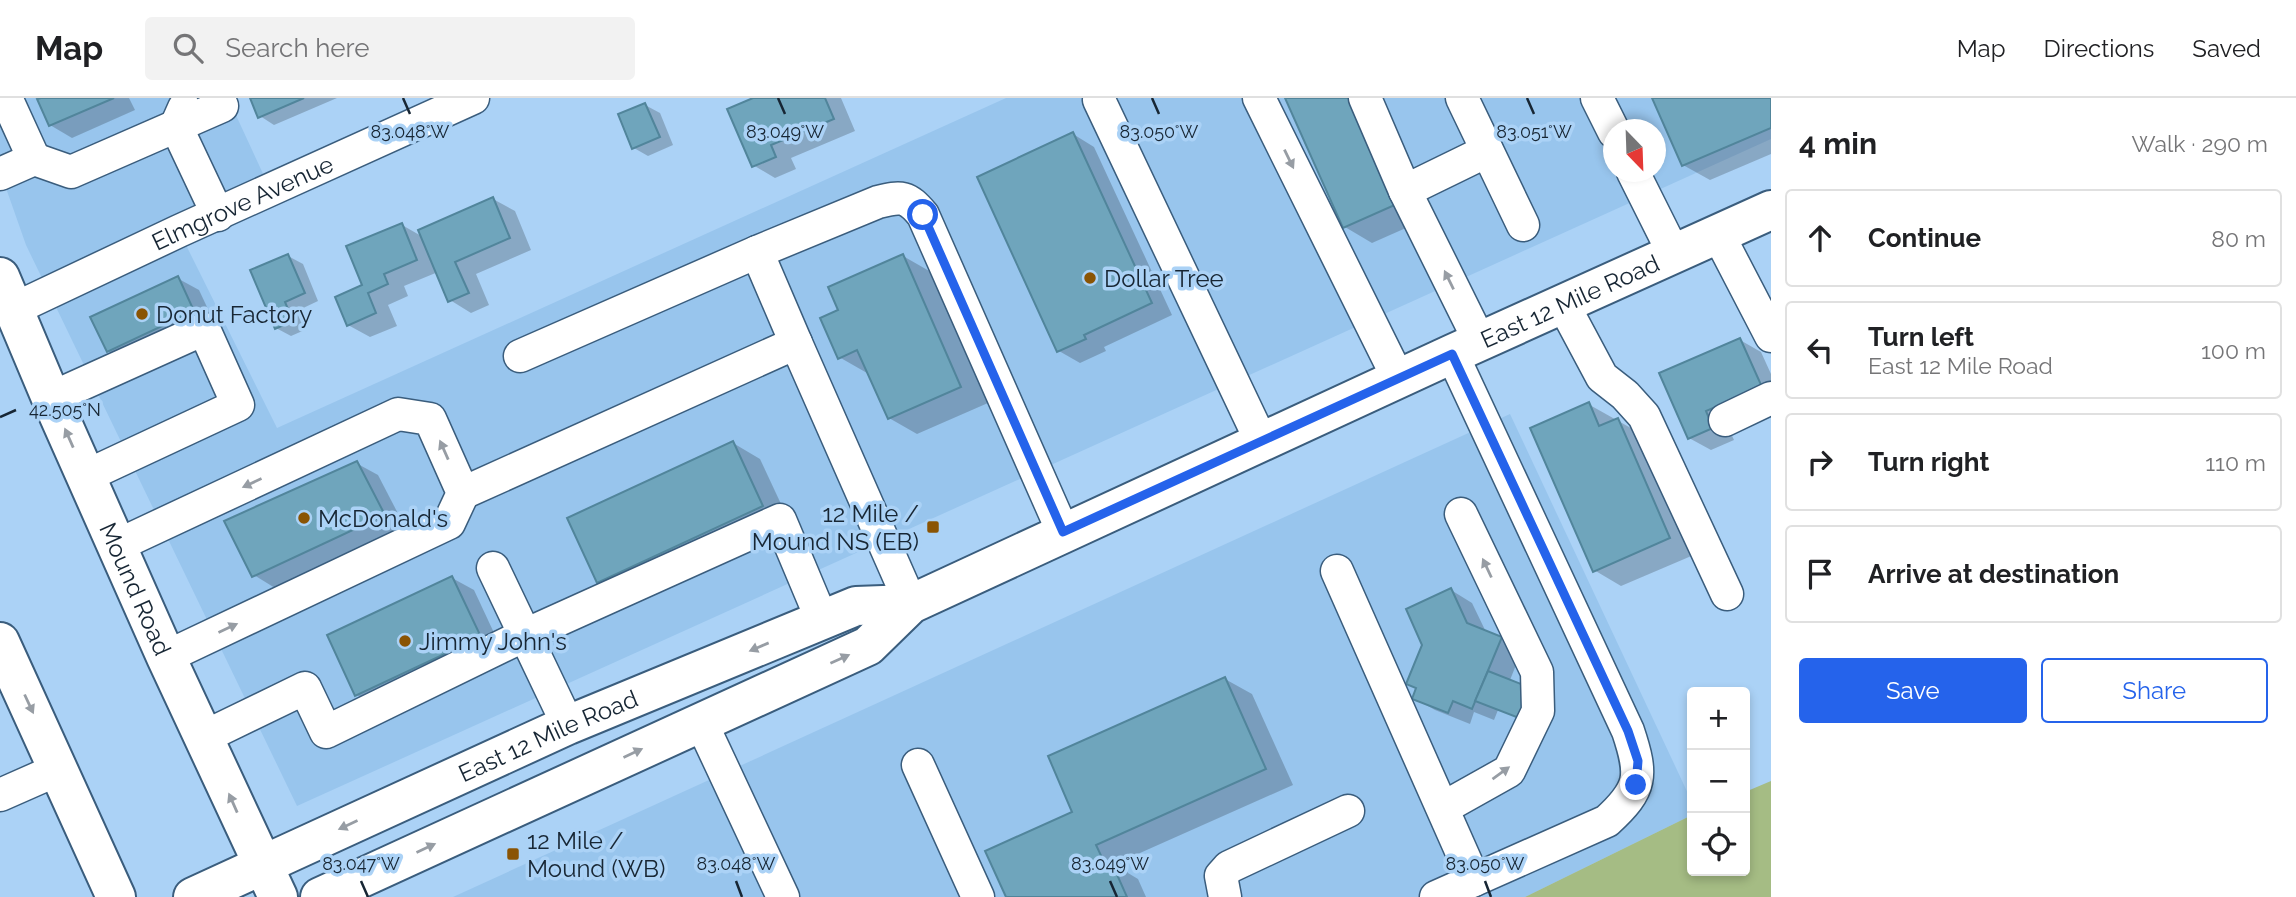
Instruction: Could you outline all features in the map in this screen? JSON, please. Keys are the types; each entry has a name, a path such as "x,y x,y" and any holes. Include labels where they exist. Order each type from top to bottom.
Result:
{"main road":[{"name":"East 12 Mile Road","path":"320,897 868,646 911,604 1063,532 1771,210"},
{"name":"Mound Road","path":"7,293 166,657 270,881"},
{"name":"East 12 Mile Road","path":"193,897 270,881 568,725 856,606 911,604"},
{"path":"0,642 116,897"}],"street":[{"path":"188,98 176,127 218,215"},
{"name":"Elmgrove Avenue","path":"7,293 218,215 473,98"},
{"path":"1259,98 1398,378"},
{"path":"1365,98 1405,191 1466,348 1628,731 1638,761 1636,785 1625,804 1606,821 1436,897"},
{"path":"1462,98 1523,225"},
{"path":"1597,98 1608,119"},
{"path":"1099,100 1261,441"},
{"path":"8,102 33,159"},
{"path":"0,174 33,159 71,172 176,127 220,102"},
{"path":"1405,191 1487,151"},
{"path":"1638,182 1674,254"},
{"path":"520,356 878,202 895,198 911,201 923,215 1063,532"},
{"path":"1718,234 1771,336"},
{"path":"757,252 911,604"},
{"path":"1563,304 1602,377 1625,395 1644,416 1727,594"},
{"path":"51,398 205,329 238,405 86,476"},
{"path":"166,657 449,523 463,493 796,343"},
{"path":"1725,420 1771,398"},
{"path":"117,546 398,415 430,419 463,493"},
{"path":"1443,808 1509,771 1538,711 1537,672 1461,514"},
{"path":"204,737 305,688 326,732 526,635 780,520 822,620"},
{"path":"493,568 568,725"},
{"path":"1337,571 1475,880"},
{"path":"701,722 783,897"},
{"path":"918,765 978,897"},
{"path":"0,796 59,769"},
{"path":"1225,897 1220,876 1229,867 1348,811"}],"shaded area":[{"path":"0,98 228,98 271,191 179,231 277,428 1006,98 1771,98 1771,139 297,806 26,245 0,171"},
{"path":"1510,414 1687,791 1687,817 1525,897 453,897"}],"green space":[{"path":"1771,781 1771,897 1525,897 1687,817 1687,876 1750,876 1750,790"}],"building":[{"path":"114,98 49,126 37,99"},
{"path":"250,98 304,98 258,118"},
{"path":"753,98 825,98 834,119 771,145 776,157 752,167 727,109"},
{"path":"1285,98 1349,98 1397,204 1343,228"},
{"path":"1652,98 1771,98 1771,128 1682,166 1666,130 1666,119 1661,119"},
{"path":"645,103 660,137 632,149 618,114"},
{"path":"1073,132 1152,303 1084,335 1086,339 1057,352 977,177"},
{"path":"493,197 510,238 455,262 469,293 448,302 418,230"},
{"path":"402,223 417,260 384,274 388,284 368,293 376,313 347,326 335,297 362,285 346,246"},
{"path":"288,254 305,293 285,302 293,321 275,329 250,270"},
{"path":"903,254 961,387 888,419 857,350 838,359 820,318 838,310 828,287"},
{"name":"Donut Factory","path":"178,276 194,311 107,352 90,317"},
{"path":"1740,338 1762,387 1706,411 1713,428 1688,439 1659,373"},
{"path":"1589,402 1599,426 1618,418 1670,538 1593,572 1530,428"},
{"path":"733,441 763,506 597,583 567,518"},
{"name":"McDonald's","path":"357,461 385,515 252,577 224,521"},
{"path":"452,576 481,637 355,696 327,635"},
{"path":"1451,588 1467,623 1502,637 1472,709 1453,701 1448,713 1412,699 1416,688 1406,684 1422,645 1406,609"},
{"path":"1488,671 1531,688 1519,718 1475,701"},
{"path":"1225,677 1266,769 1096,845 1105,864 1111,861 1127,897 1006,897 985,851 1072,812 1048,756"}],"place":[{"name":"Dollar Tree","path":"1090,278"},
{"name":"Donut Factory","path":"142,314"},
{"name":"McDonald's","path":"304,518"},
{"name":"12 Mile / Mound NS (EB)","path":"933,527"},
{"name":"Jimmy John's","path":"405,641"},
{"name":"12 Mile / Mound (WB)","path":"513,854"}],"route":[{"path":"923,215 1063,532 1452,354 1628,731 1638,761 1636,785"}]}
